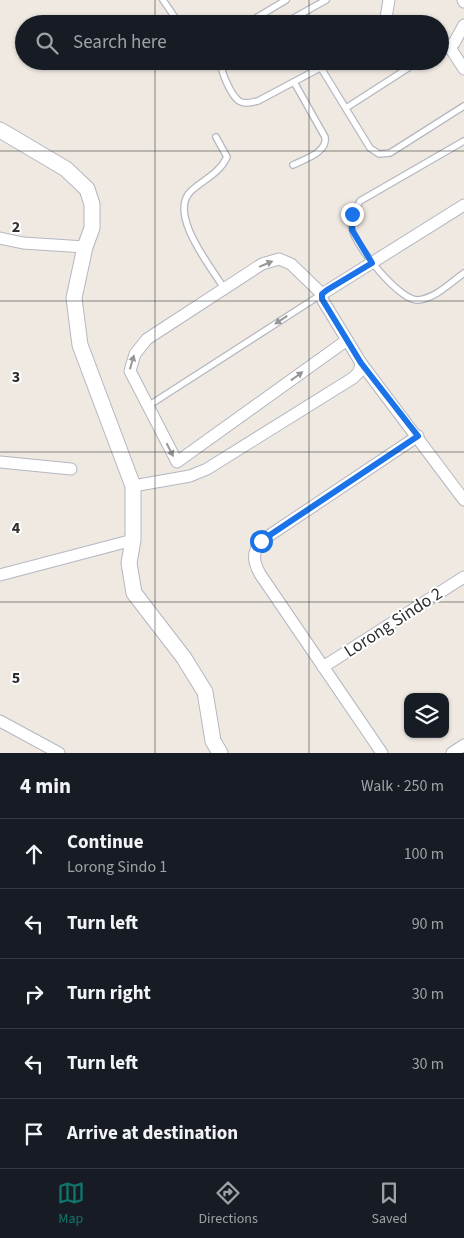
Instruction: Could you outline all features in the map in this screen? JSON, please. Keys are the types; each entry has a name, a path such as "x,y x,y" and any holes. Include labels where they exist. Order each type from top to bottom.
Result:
{"main road":[{"path":"0,130 66,169 86,189 92,204 92,228 85,247 74,298 80,345 133,486 133,540 128,563 134,593 184,658 205,692 213,741 220,753"}],"street":[{"path":"387,2 388,15"},
{"path":"449,44 463,30"},
{"path":"449,54 464,69"},
{"path":"322,294 464,205"},
{"path":"0,238 23,243 85,247"},
{"path":"347,340 177,462 130,371 134,354 147,339 225,290 262,264 279,258 291,264 322,294 322,299 347,340 361,363 418,436 464,500"},
{"path":"133,486 190,476 208,469 352,378 359,372 361,363"},
{"path":"382,753 260,574 255,564 255,548 261,541 418,436"},
{"path":"0,462 71,468"},
{"path":"0,575 133,540"},
{"name":"Lorong Sindo 2","path":"323,667 464,577"},
{"path":"1,723 59,753"},
{"path":"452,753 464,745"}],"lane":[{"path":"163,0 173,15"},
{"path":"261,15 286,0"},
{"path":"299,15 326,0"},
{"path":"220,70 238,100 248,104 258,101 317,70"},
{"path":"322,70 370,148 379,154 390,153 464,106"},
{"path":"346,108 404,70"},
{"path":"293,166 324,148 326,143 294,82"},
{"path":"216,137 227,157 222,168 189,192 183,214 190,234 225,290"},
{"path":"464,141 360,201 352,214 352,230 372,263 400,293 416,300 431,297 464,273"},
{"path":"148,406 322,294"}],"route":[{"path":"261,541 418,436 361,363 322,299 322,294 327,290 372,263 352,230 352,214"}]}
